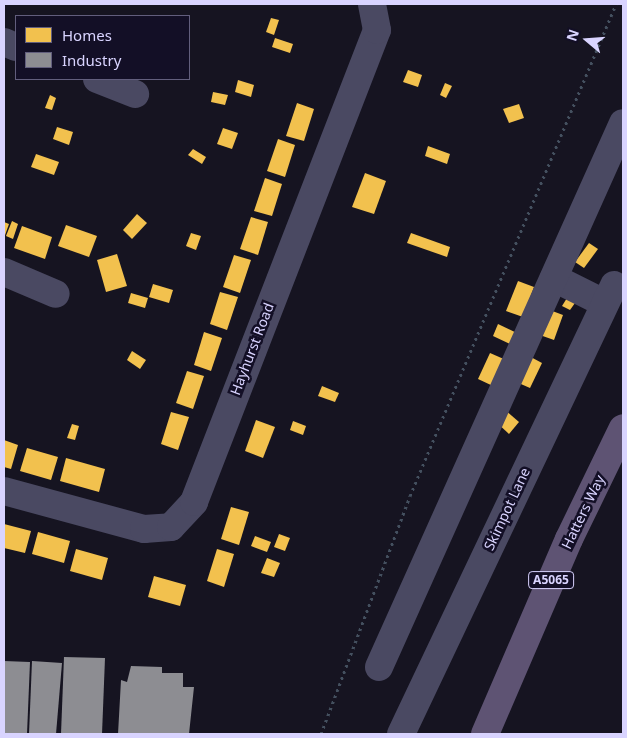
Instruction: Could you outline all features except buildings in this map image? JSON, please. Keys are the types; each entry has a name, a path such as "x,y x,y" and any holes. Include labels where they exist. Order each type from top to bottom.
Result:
{"main road":[{"name":"Hatters Way","path":"485,734 565,548 623,428"}],"street":[{"name":"Hayhurst Road","path":"4,491 144,529 171,526 194,502 377,30 372,4"},
{"path":"100,80 135,94"},
{"path":"379,667 623,123"},
{"path":"4,272 56,294"},
{"name":"Skimpot Lane","path":"401,734 609,294 554,278"}],"path":[{"path":"321,734 410,496 616,4"}]}
